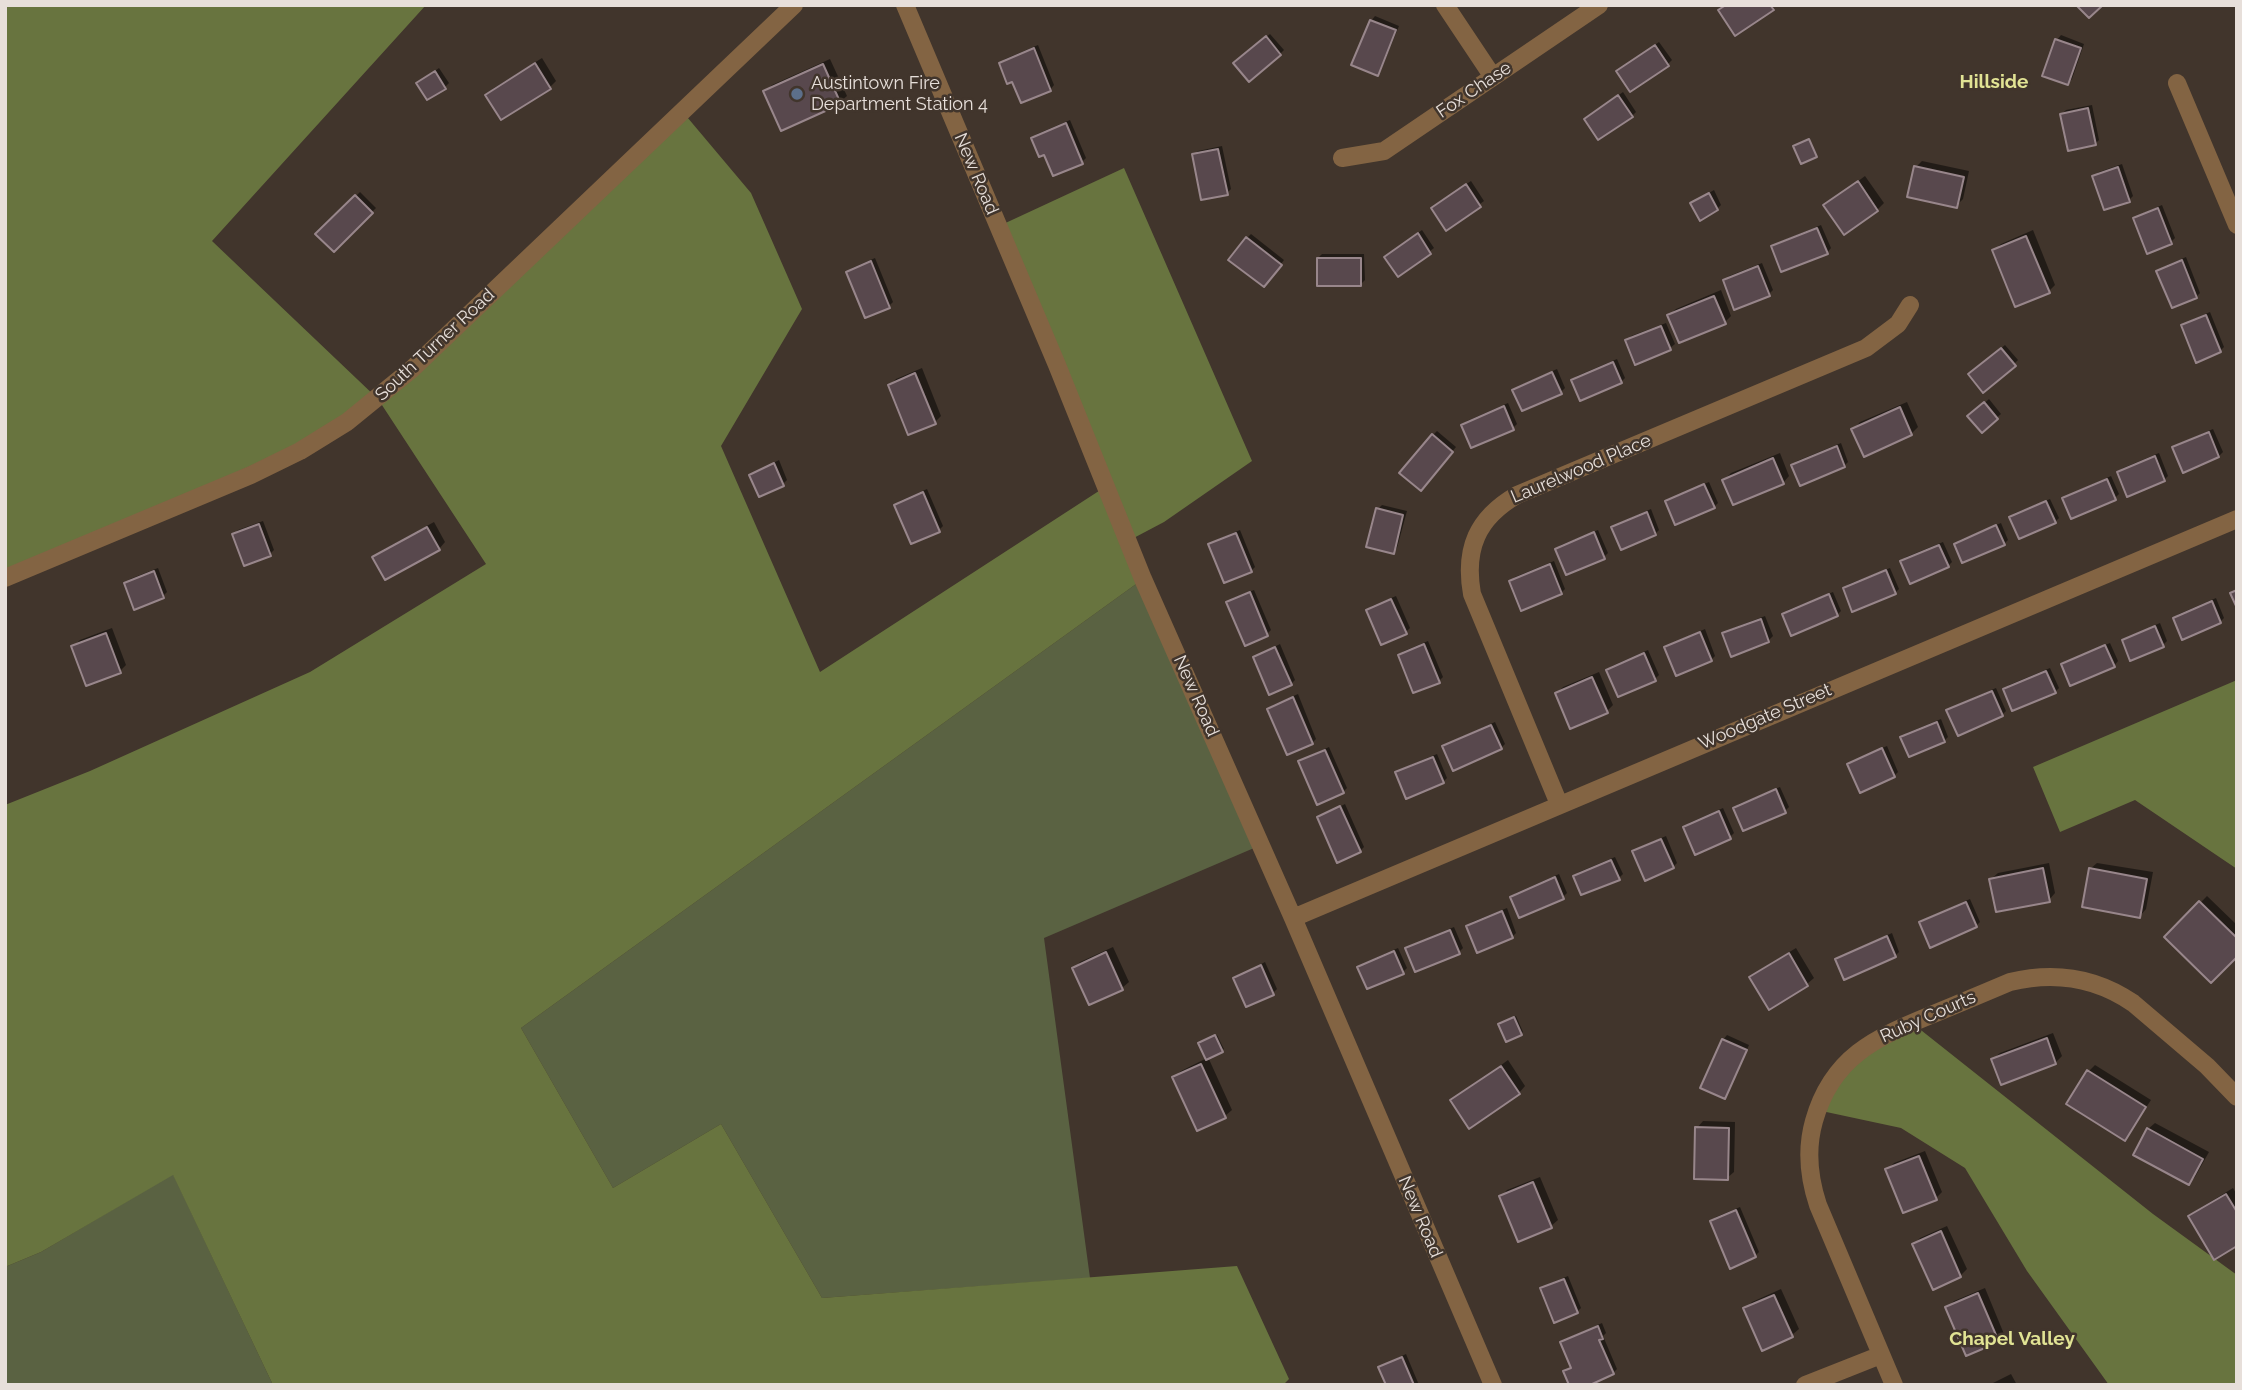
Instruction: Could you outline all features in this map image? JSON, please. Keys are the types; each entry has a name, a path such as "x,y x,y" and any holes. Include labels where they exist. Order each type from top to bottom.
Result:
{"street":[{"name":"South Turner Road","path":"5,578 251,475 300,451 347,422 412,369 794,5"},
{"name":"New Road","path":"905,5 1057,365 1143,579 1293,918 1493,1385"},
{"path":"1445,5 1493,77"},
{"name":"Fox Chase","path":"1342,158 1384,151 1600,5"},
{"path":"2177,83 2237,225"},
{"name":"Laurelwood Place","path":"1559,804 1472,594 1468,575 1470,552 1479,530 1490,514 1517,495 1866,348 1886,336 1898,324 1910,305"},
{"name":"Woodgate Street","path":"1293,918 2237,519"},
{"name":"Ruby Courts","path":"1894,1385 1818,1205 1809,1161 1812,1129 1823,1095 1840,1069 1866,1045 2010,982 2042,976 2075,977 2106,987 2133,1003 2207,1066 2237,1097"},
{"path":"1805,1385 1881,1355"}],"green space":[{"path":"5,5 426,5 212,241 378,399 347,422 5,578"},
{"path":"682,111 751,193 802,309 721,446 820,672 1105,487 999,226 1124,168 1252,461 1164,522 1128,541 1143,579 521,1028 613,1188 721,1124 822,1298 1237,1266 1289,1379 1283,1385 273,1385 173,1175 41,1252 5,1267 5,805 90,771 310,672 486,564 378,399"},
{"path":"1143,579 1261,845 1044,938 1090,1278 822,1298 721,1124 613,1188 521,1028"},
{"path":"2237,680 2237,869 2135,800 2060,832 2033,767"},
{"path":"1912,1023 2153,1214 2237,1275 2237,1385 2109,1385 2027,1271 1965,1168 1901,1128 1817,1110 1829,1084"},
{"path":"173,1174 273,1385 5,1385 5,1267 41,1252"}],"building":[{"path":"1726,5 1770,5 1774,10 1735,36 1718,10"},
{"path":"2076,5 2103,5 2089,18"},
{"path":"1370,20 1396,30 1378,76 1351,65"},
{"path":"1266,36 1281,55 1249,82 1233,63"},
{"path":"2055,39 2081,48 2068,85 2042,76"},
{"path":"1655,45 1669,66 1630,92 1616,71"},
{"path":"1034,48 1051,91 1021,103 1012,82 1007,84 999,63"},
{"path":"535,63 551,89 501,120 485,95"},
{"path":"823,64 841,104 781,131 763,91"},
{"path":"435,71 446,89 427,100 416,83"},
{"path":"1618,95 1633,117 1598,140 1584,119"},
{"path":"2088,108 2096,145 2068,151 2060,114"},
{"path":"1066,123 1083,164 1053,176 1044,155 1039,157 1031,138"},
{"path":"1809,139 1817,157 1801,164 1793,146"},
{"path":"1218,149 1228,195 1201,200 1192,154"},
{"path":"1914,166 1964,177 1957,208 1907,197"},
{"path":"2118,167 2130,202 2104,210 2092,176"},
{"path":"1858,181 1878,211 1844,235 1823,205"},
{"path":"1466,184 1481,207 1446,231 1431,208"},
{"path":"1709,193 1718,210 1700,221 1690,203"},
{"path":"355,195 373,213 334,252 315,234"},
{"path":"2158,208 2172,244 2147,254 2133,218"},
{"path":"1817,228 1828,254 1781,272 1771,246"},
{"path":"1418,233 1431,254 1398,277 1384,257"},
{"path":"2026,236 2050,293 2015,307 1992,250"},
{"path":"1246,237 1282,265 1264,287 1228,260"},
{"path":"1317,258 1361,258 1361,286 1317,286"},
{"path":"2182,260 2197,298 2172,308 2156,271"},
{"path":"871,261 890,308 865,318 846,272"},
{"path":"1758,266 1770,296 1734,310 1723,280"},
{"path":"1714,296 1726,324 1679,343 1667,315"},
{"path":"2206,315 2221,352 2196,363 2181,325"},
{"path":"1661,326 1671,350 1635,365 1625,340"},
{"path":"2001,348 2016,366 1983,393 1968,374"},
{"path":"1613,362 1622,383 1580,401 1571,380"},
{"path":"1552,372 1562,394 1522,411 1512,390"},
{"path":"915,373 936,424 908,435 888,385"},
{"path":"1984,402 1998,419 1982,433 1967,416"},
{"path":"1504,406 1514,430 1471,448 1461,425"},
{"path":"1900,407 1912,435 1864,457 1851,429"},
{"path":"2209,432 2219,457 2183,473 2172,447"},
{"path":"1432,434 1453,452 1421,491 1399,473"},
{"path":"1837,446 1845,467 1800,486 1791,465"},
{"path":"2155,456 2165,481 2127,497 2117,472"},
{"path":"1773,458 1784,484 1733,505 1722,480"},
{"path":"774,463 784,486 759,497 749,475"},
{"path":"2107,479 2116,500 2071,519 2062,498"},
{"path":"1704,484 1715,508 1675,525 1665,501"},
{"path":"923,492 940,532 911,544 894,505"},
{"path":"2046,501 2056,523 2019,539 2009,517"},
{"path":"1376,508 1403,515 1394,554 1366,547"},
{"path":"1647,512 1656,535 1621,550 1611,527"},
{"path":"259,524 271,556 244,566 232,534"},
{"path":"1996,525 2005,545 1962,563 1954,544"},
{"path":"427,527 440,550 385,580 372,557"},
{"path":"1594,532 1605,559 1566,575 1555,549"},
{"path":"1236,533 1252,572 1224,583 1208,544"},
{"path":"1939,545 1949,567 1910,584 1900,561"},
{"path":"1550,564 1562,594 1521,611 1509,581"},
{"path":"1886,570 1896,594 1852,612 1843,588"},
{"path":"154,571 164,598 134,610 124,583"},
{"path":"2237,590 2237,608 2230,593"},
{"path":"1250,592 1268,636 1245,646 1226,602"},
{"path":"1829,594 1838,616 1791,636 1782,614"},
{"path":"1391,599 1407,634 1381,645 1366,610"},
{"path":"2212,601 2221,623 2182,640 2173,618"},
{"path":"1761,619 1769,642 1731,657 1722,633"},
{"path":"2155,626 2164,647 2130,661 2122,640"},
{"path":"1700,632 1712,661 1676,676 1664,647"},
{"path":"106,633 121,673 86,686 71,646"},
{"path":"1424,644 1440,683 1413,693 1398,655"},
{"path":"2105,645 2115,667 2070,686 2061,664"},
{"path":"1275,647 1292,685 1269,695 1253,657"},
{"path":"1644,653 1656,681 1618,697 1606,670"},
{"path":"2046,671 2056,693 2012,711 2003,689"},
{"path":"1592,677 1608,713 1570,729 1555,693"},
{"path":"1992,691 2003,716 1958,736 1946,710"},
{"path":"1293,697 1313,744 1287,755 1267,709"},
{"path":"1937,722 1945,742 1909,757 1900,737"},
{"path":"1491,725 1502,749 1453,771 1442,746"},
{"path":"1882,748 1895,777 1860,793 1847,764"},
{"path":"1325,750 1344,793 1317,805 1298,761"},
{"path":"1433,757 1444,783 1406,799 1395,772"},
{"path":"1776,789 1786,813 1743,831 1733,808"},
{"path":"1340,806 1361,852 1337,863 1317,817"},
{"path":"1719,811 1731,839 1695,855 1683,827"},
{"path":"1661,839 1674,868 1645,881 1632,851"},
{"path":"1611,860 1620,880 1581,895 1573,876"},
{"path":"2043,868 2050,902 1996,912 1989,879"},
{"path":"2089,868 2147,879 2140,918 2082,907"},
{"path":"1555,877 1564,899 1519,918 1510,897"},
{"path":"2199,901 2237,938 2237,957 2211,983 2164,937"},
{"path":"1966,902 1977,927 1930,948 1919,922"},
{"path":"1502,911 1513,938 1477,953 1466,926"},
{"path":"1450,930 1460,954 1415,972 1405,948"},
{"path":"1887,936 1896,957 1844,980 1835,959"},
{"path":"1394,951 1404,974 1367,989 1357,967"},
{"path":"1106,952 1123,990 1089,1005 1072,968"},
{"path":"1789,953 1808,986 1769,1010 1749,977"},
{"path":"1261,965 1274,995 1246,1007 1233,978"},
{"path":"1514,1017 1522,1035 1506,1042 1498,1024"},
{"path":"1215,1035 1223,1052 1206,1060 1198,1043"},
{"path":"2047,1038 2056,1064 2001,1085 1991,1059"},
{"path":"1722,1039 1747,1050 1725,1099 1700,1088"},
{"path":"1201,1064 1226,1118 1197,1131 1172,1077"},
{"path":"1501,1066 1520,1094 1469,1129 1450,1100"},
{"path":"2087,1070 2146,1107 2125,1141 2066,1104"},
{"path":"1695,1127 1729,1128 1728,1180 1694,1179"},
{"path":"2147,1128 2203,1159 2189,1185 2133,1155"},
{"path":"1919,1156 1937,1200 1903,1213 1885,1169"},
{"path":"1533,1182 1552,1228 1518,1242 1499,1196"},
{"path":"2226,1194 2237,1212 2237,1246 2214,1260 2188,1216"},
{"path":"1736,1210 1756,1257 1730,1269 1710,1221"},
{"path":"1941,1231 1961,1277 1933,1290 1912,1244"},
{"path":"1564,1279 1578,1313 1554,1323 1540,1288"},
{"path":"1978,1293 1999,1342 1966,1356 1945,1307"},
{"path":"1774,1295 1793,1337 1762,1351 1743,1308"},
{"path":"1598,1326 1603,1339 1599,1340 1614,1374 1590,1385 1569,1385 1563,1371 1571,1368 1560,1342"},
{"path":"1402,1357 1414,1385 1386,1385 1378,1367"}],"place":[{"name":"Austintown Fire Department Station 4","path":"797,94"}],"district":[{"name":"Hillside","path":"1994,82"},
{"name":"Chapel Valley","path":"2012,1339"}]}
